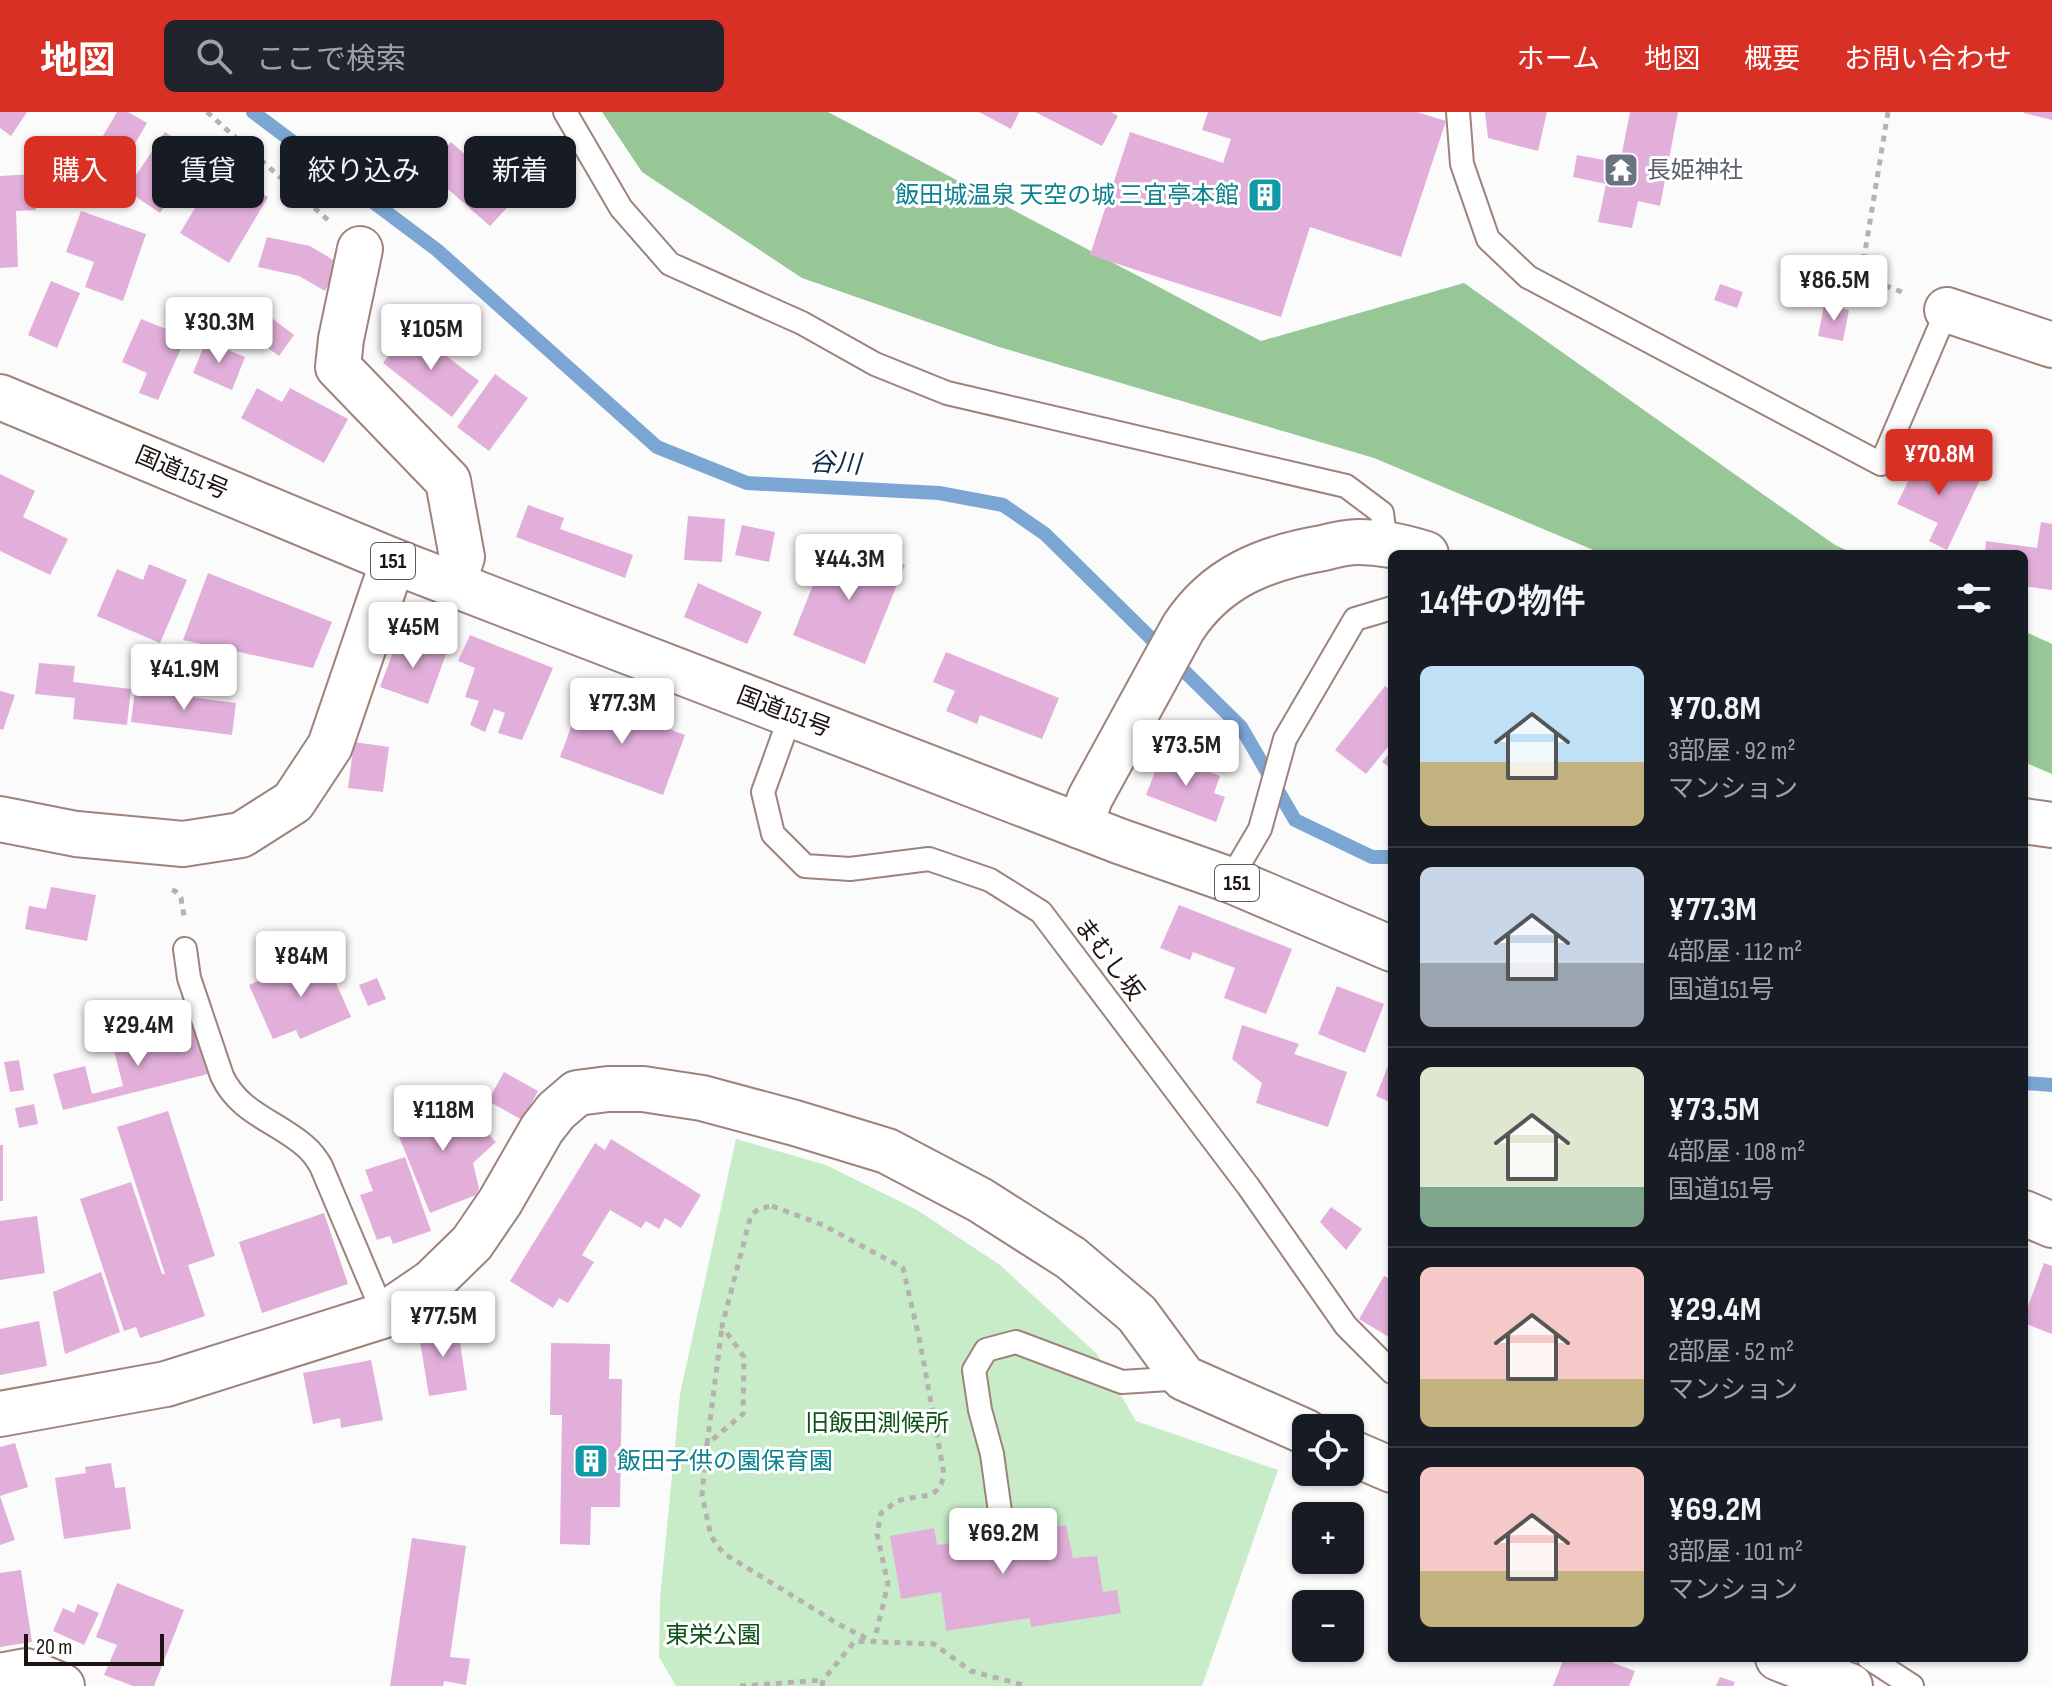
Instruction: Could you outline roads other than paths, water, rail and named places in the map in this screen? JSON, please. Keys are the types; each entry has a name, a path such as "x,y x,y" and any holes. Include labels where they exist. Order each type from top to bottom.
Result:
{"main road":[{"path":"360,249 338,367 448,481 462,557 453,584"},
{"path":"1947,310 2052,345"},
{"name":"国道151号","path":"0,397 393,561 1080,826 1230,880 1388,947"},
{"path":"1080,826 1090,798 1183,628 1194,610 1230,579 1265,561 1308,550 1357,542 1406,549"},
{"path":"0,819 76,834 183,844 241,835 293,802 330,746 393,561"},
{"path":"2028,822 2052,825"},
{"path":"0,1414 166,1384 382,1316 432,1282 472,1243 556,1111 577,1093 643,1089 702,1098 887,1151 980,1200 1071,1258 1137,1314 1184,1378 1292,1426"},
{"path":"2028,1215 2052,1225"},
{"path":"1364,1458 1388,1468"},
{"path":"1788,1662 1850,1686"},
{"path":"0,1676 26,1671 62,1686"}],"lane":[{"path":"565,112 621,208 670,264 802,323 875,364 947,393 1346,486 1382,513 1406,549"},
{"path":"1458,112 1462,164 1488,239 1528,277 1881,464 1947,310"},
{"path":"1230,880 1260,829 1285,739 1355,619 1388,609"},
{"name":"まむし坂","path":"791,714 763,792 773,834 805,866 850,869 929,859 990,880 1041,912 1248,1186 1346,1326 1388,1368"},
{"path":"185,949 189,978 229,1091 315,1156 382,1316"},
{"path":"1001,1519 992,1454 980,1410 974,1370 986,1350 1016,1342 1122,1382 1184,1378"},
{"path":"1875,1662 1912,1686"}],"waterway":[{"name":"谷川","path":"253,112 437,250 657,447 747,483 939,493 1003,505 1045,534 1241,727 1295,820 1372,857 1388,857"},
{"name":"谷川","path":"2028,1083 2052,1085"}],"place":[{"name":"長姫神社","path":"1621,170"},
{"name":"飯田城温泉 天空の城 三宜亭本館","path":"1265,195"},
{"name":"飯田子供の園保育園","path":"591,1461"}],"park label":[{"name":"旧飯田測候所","path":"877,1423"},
{"name":"東栄公園","path":"713,1635"}]}
